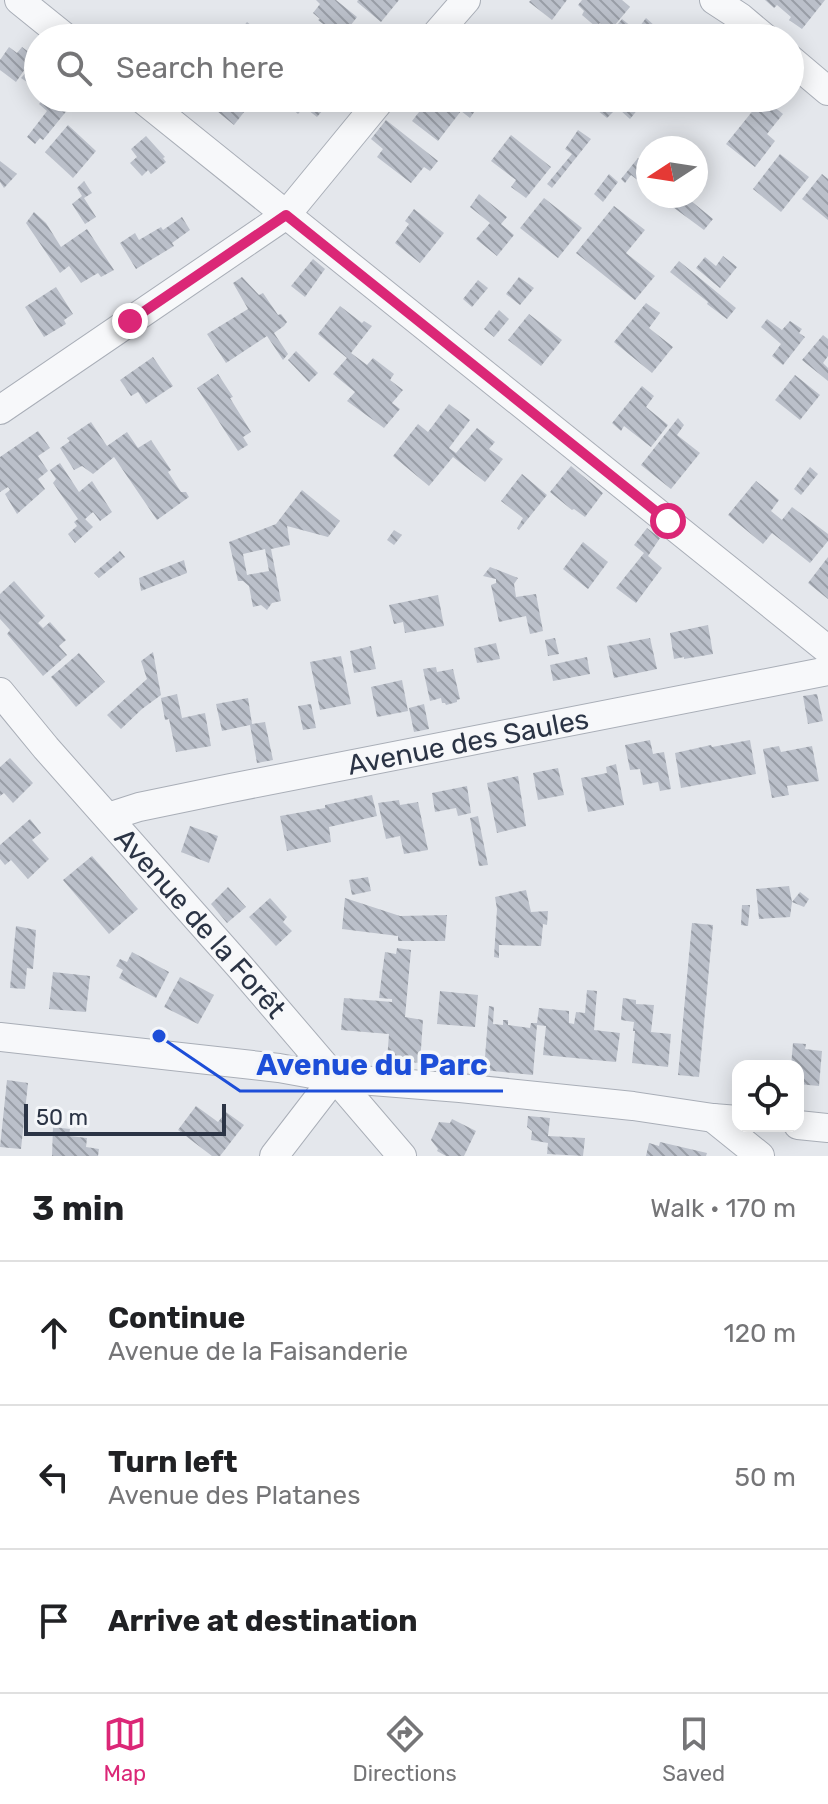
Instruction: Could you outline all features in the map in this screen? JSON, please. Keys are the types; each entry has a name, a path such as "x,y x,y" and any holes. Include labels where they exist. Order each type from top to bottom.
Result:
{"street":[{"path":"19,0 49,24"},
{"path":"445,24 466,0"},
{"path":"714,0 748,24"},
{"path":"804,71 828,91"},
{"path":"158,112 828,650"},
{"path":"0,410 286,215 371,112"},
{"name":"Avenue des Saules","path":"108,817 139,807 231,788 828,671"},
{"name":"Avenue de la Forêt","path":"0,692 402,1156"},
{"path":"0,1037 279,1068 334,1078 601,1102 726,1119 760,1156"},
{"path":"274,1156 334,1078"},
{"path":"804,1126 828,1128"}],"building":[{"path":"316,0 336,0 357,17 352,24 323,24 313,13 320,4"},
{"path":"358,0 399,0 381,22"},
{"path":"567,0 552,20 529,2"},
{"path":"582,0 622,0 630,7 616,24 592,24 582,15 584,11 578,5"},
{"path":"765,0 825,0 804,26 789,20 791,17 777,5 774,8"},
{"path":"9,47 17,53 24,48 24,70 16,82 0,70 0,60"},
{"path":"46,112 66,112 43,140 40,138 35,144 27,137"},
{"path":"218,112 244,112 234,125"},
{"path":"419,112 460,112 438,141 412,121"},
{"path":"600,112 613,112 607,118"},
{"path":"622,112 636,112 630,119"},
{"path":"752,112 783,114 767,134 775,141 755,167 726,144"},
{"path":"386,120 438,161 430,171 424,167 411,183 377,157 383,149 371,139"},
{"path":"68,125 96,151 73,178 45,152"},
{"path":"578,130 591,139 552,188 547,184 572,154 565,149"},
{"path":"511,135 551,167 526,198 511,187 516,180 491,161"},
{"path":"146,136 166,162 151,174 148,170 142,176 130,163 137,157 131,149"},
{"path":"780,154 809,177 781,212 753,189"},
{"path":"636,160 636,179 631,175 625,183 621,179"},
{"path":"0,161 17,174 4,188 0,182"},
{"path":"609,174 618,182 603,202 594,194"},
{"path":"822,174 828,179 828,220 802,199"},
{"path":"84,181 92,193 84,198 96,217 85,224 72,204 82,196 77,188"},
{"path":"479,194 507,217 501,224 514,235 497,256 476,239 490,223 470,207"},
{"path":"544,198 582,228 558,258 520,228"},
{"path":"614,206 645,230 626,253 655,276 635,300 576,253"},
{"path":"674,208 700,208 713,219 704,230"},
{"path":"414,209 444,233 420,263 395,243 409,224 405,221"},
{"path":"34,212 46,223 61,247 87,229 114,270 101,277 98,273 81,283 69,266 60,273 26,223"},
{"path":"182,217 190,230 172,243 174,246 136,269 120,243 135,233 139,240 161,227 163,230"},
{"path":"723,256 737,267 720,288 696,268 705,257 716,266"},
{"path":"313,259 325,269 305,297 291,286"},
{"path":"679,261 736,308 727,319 670,272"},
{"path":"242,277 259,295 263,293 278,315 281,314 287,322 274,333 288,354 283,360 267,336 226,363 207,334 248,309 233,283"},
{"path":"519,277 534,288 520,305 506,294"},
{"path":"478,280 488,288 472,307 463,299"},
{"path":"56,287 73,314 64,320 66,324 44,337 25,307"},
{"path":"646,303 660,313 649,328 673,347 652,373 614,342"},
{"path":"340,306 362,323 364,321 372,326 351,353 367,365 373,358 394,374 390,380 403,390 392,403 400,409 384,428 347,401 355,392 333,374 347,358 318,334"},
{"path":"499,310 509,319 494,337 484,329"},
{"path":"529,314 562,340 541,366 508,340"},
{"path":"767,319 782,330 790,321 802,329 799,333 805,337 783,365 772,356 781,344 761,327"},
{"path":"823,335 828,339 828,356 823,363 828,368 828,381 802,360"},
{"path":"296,351 318,373 309,382 288,360"},
{"path":"153,357 173,386 146,404 138,392 131,396 120,380"},
{"path":"218,374 251,432 243,437 248,445 238,451 197,388"},
{"path":"795,375 820,395 800,420 775,400"},
{"path":"642,386 654,396 646,407 668,425 651,447 624,426 621,431 612,423"},
{"path":"449,404 470,420 449,448 456,453 477,428 495,442 489,449 503,459 485,482 453,457 429,486 393,456 418,424 428,432"},
{"path":"678,418 684,425 677,435 700,453 671,489 641,465"},
{"path":"91,422 107,446 127,432 138,448 151,440 181,492 186,492 189,497 157,520 114,457 93,474 82,466 74,470 60,448 70,441 67,438"},
{"path":"38,431 50,448 38,456 48,471 38,479 45,489 17,514 5,494 10,490 8,487 0,492 0,457"},
{"path":"60,463 79,492 92,481 112,512 100,521 93,512 85,519 93,527 75,543 68,534 77,526 74,522 78,519 53,483 56,479 50,470"},
{"path":"571,466 603,493 585,517 550,492"},
{"path":"810,467 818,474 801,495 794,489"},
{"path":"522,474 547,495 519,530 517,528 523,518 501,501"},
{"path":"756,481 779,500 771,511 782,520 792,507 828,534 828,541 810,563 772,533 763,544 728,515"},
{"path":"302,490 340,521 328,537 287,526 290,545 271,549 281,601 272,603 267,610 261,605 253,607 249,586 238,581 229,542 276,524","holes":["265,549 269,571 247,575 243,554"]},
{"path":"647,528 660,538 648,556 662,568 636,603 616,588 644,553 634,545"},
{"path":"394,530 402,535 394,545 387,540"},
{"path":"583,542 608,562 588,589 563,569"},
{"path":"120,551 125,557 99,578 94,573"},
{"path":"828,557 828,599 808,583"},
{"path":"184,560 187,573 141,591 139,578"},
{"path":"490,567 518,578 514,584 516,597 536,594 543,631 530,634 526,616 499,622 491,585 496,583 496,579 483,576"},
{"path":"14,581 45,616 38,623 43,628 50,622 66,640 59,646 67,655 43,676 7,634 10,630 0,619 0,594"},
{"path":"438,595 444,626 405,633 403,622 394,624 389,605"},
{"path":"708,625 713,654 674,659 670,633"},
{"path":"555,638 559,654 548,656 545,640"},
{"path":"650,638 657,669 614,678 607,646"},
{"path":"496,643 500,659 477,663 474,648"},
{"path":"371,646 376,669 354,673 350,651"},
{"path":"153,652 161,695 121,729 107,715 147,679 141,661"},
{"path":"79,653 105,682 76,707 51,677"},
{"path":"341,656 351,704 320,710 310,662"},
{"path":"587,657 590,674 553,681 550,665"},
{"path":"436,667 437,672 453,669 460,699 457,702 446,705 441,698 430,701 423,669"},
{"path":"402,680 408,711 377,717 371,687"},
{"path":"177,694 182,718 205,713 211,746 176,752 161,698"},
{"path":"817,694 823,721 808,724 803,696"},
{"path":"248,698 252,724 265,722 273,760 257,763 250,725 222,731 216,704"},
{"path":"311,704 316,728 303,730 298,706"},
{"path":"424,704 429,729 414,732 409,708"},
{"path":"650,740 653,754 664,752 671,789 660,791 658,782 643,785 640,769 630,770 625,745"},
{"path":"750,740 756,774 681,788 675,753"},
{"path":"779,746 781,752 812,746 819,781 787,786 789,795 772,798 763,749"},
{"path":"10,758 33,783 13,803 4,793 0,796 0,767"},
{"path":"616,764 624,805 588,812 581,778 607,773 606,767"},
{"path":"558,768 564,795 538,800 533,773"},
{"path":"518,776 526,826 497,833 487,783"},
{"path":"467,786 471,813 458,816 456,808 435,812 432,793"},
{"path":"372,795 377,816 329,827 331,842 287,851 280,816"},
{"path":"399,800 400,805 418,802 428,850 404,854 400,836 386,839 378,803"},
{"path":"478,816 488,865 479,866 470,818"},
{"path":"30,819 41,833 32,840 49,859 28,879 11,860 5,865 0,859 0,845"},
{"path":"190,826 218,836 209,863 181,852"},
{"path":"92,856 138,909 109,934 63,880"},
{"path":"368,877 371,891 352,895 349,880"},
{"path":"789,886 792,902 790,917 759,919 756,889"},
{"path":"228,887 246,907 227,923 211,904"},
{"path":"526,890 531,912 548,911 541,946 499,945 499,958 494,957 495,897"},
{"path":"800,892 809,899 804,907 792,902"},
{"path":"270,898 287,917 283,922 292,931 276,946 249,917"},
{"path":"345,898 400,916 447,915 445,941 398,941 398,936 342,929"},
{"path":"742,905 750,905 748,926 741,925"},
{"path":"692,923 713,925 699,1077 678,1075"},
{"path":"16,926 36,930 33,969 27,968 25,989 10,988"},
{"path":"397,948 411,950 405,1017 423,1020 420,1063 387,1060 389,1034 341,1030 344,998 392,1002 392,999 379,998 385,952 396,954"},
{"path":"132,952 169,972 156,998 119,978 123,970 116,966 120,959 127,962"},
{"path":"53,972 90,976 86,1012 49,1009"},
{"path":"180,977 214,995 198,1024 164,1007"},
{"path":"587,990 597,991 594,1030 620,1033 616,1062 543,1055 546,1026 537,1025 533,1075 484,1070 489,1006 494,1007 493,1024 503,1025 503,1020 508,1020 508,1025 530,1028 531,1023 537,1023 539,1008 569,1011 569,1023 574,1024 576,1012 585,1013"},
{"path":"440,991 478,995 475,1027 437,1024"},
{"path":"623,998 636,1000 636,1004 654,1005 651,1032 671,1034 668,1067 632,1063 634,1022 621,1020"},
{"path":"793,1043 806,1044 805,1049 822,1051 819,1086 804,1085 804,1060 792,1060"},
{"path":"7,1080 28,1083 21,1149 0,1147"},
{"path":"196,1106 218,1122 226,1112 244,1125 220,1156 212,1156 178,1130"},
{"path":"528,1116 550,1118 548,1136 585,1138 583,1156 547,1154 548,1143 531,1140"},
{"path":"452,1119 476,1131 464,1156 446,1156 437,1151 431,1140 439,1122 450,1123"},
{"path":"53,1127 70,1129 69,1136 87,1138 86,1147 99,1149 98,1156 52,1156"},
{"path":"660,1142 707,1153 706,1156 646,1156 649,1143 659,1146"}],"place":[{"name":"Avenue du Parc","path":"159,1036"}],"route":[{"path":"130,321 286,215 668,521"}]}
